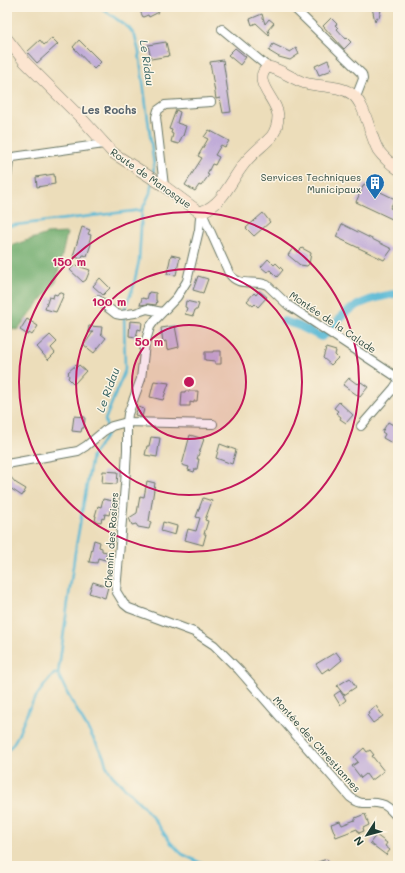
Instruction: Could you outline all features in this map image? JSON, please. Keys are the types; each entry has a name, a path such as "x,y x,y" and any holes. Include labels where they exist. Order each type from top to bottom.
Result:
{"street":[{"path":"293,7 362,74 363,78 356,98"},
{"path":"222,28 268,67 303,82 347,92 356,98 379,150 387,160 398,169"},
{"name":"Route de Manosque","path":"7,39 24,62 83,120 113,153 157,182 201,214"},
{"path":"201,214 214,206 243,164 272,135 277,126 278,115 276,107 263,85 263,71 268,67"},
{"path":"157,182 156,117 158,110 165,105 210,102"},
{"path":"7,178 9,161 13,157 104,144"},
{"name":"Chemin des Rosiers","path":"201,214 199,230 187,281 177,297 162,312 150,327 146,335 141,379 130,406 127,422 125,478 116,585 119,597 129,608 194,632 205,638 239,670 264,699"},
{"name":"Montée de la Calade","path":"201,214 233,278 239,282 267,284 288,305 398,378"},
{"path":"98,300 116,314 124,315 147,309 162,312"},
{"path":"361,426 398,382"},
{"path":"7,464 78,451 112,426 127,422 213,424"},
{"name":"Montée des Chrestiannes","path":"264,699 350,797 359,803 381,804 388,808 398,818"}],"green space":[{"path":"67,233 56,282 17,330 7,328 7,247 47,234"}],"building":[{"path":"143,7 156,7 159,12 149,17 148,15 143,17 139,9"},
{"path":"372,7 380,7 379,9 381,10 379,18 377,17 375,22"},
{"path":"262,14 265,24 269,19 274,23 268,30 270,36 256,23 252,25 250,19"},
{"path":"331,18 337,24 335,25 338,28 337,29 346,39 347,38 351,42 344,49 323,26"},
{"path":"52,38 58,44 37,63 27,52 40,40 44,45"},
{"path":"79,40 101,62 94,69 73,47"},
{"path":"166,42 169,56 151,59 148,45"},
{"path":"273,44 290,52 296,48 299,54 290,60 279,57 269,51"},
{"path":"235,48 246,57 240,65 228,55"},
{"path":"223,60 231,112 223,113 220,98 216,99 210,62"},
{"path":"328,60 332,70 319,75 315,66"},
{"path":"176,110 180,112 177,123 186,126 179,144 171,142 173,134 171,133 172,130 169,129"},
{"path":"209,130 229,141 225,147 221,145 215,155 219,157 215,165 212,164 207,174 209,175 201,186 199,185 195,191 185,185 202,158 198,156 208,139 204,137"},
{"path":"54,174 55,184 37,187 36,177"},
{"name":"Services Techniques Municipaux","path":"364,184 395,199 390,208 396,211 392,219 356,202"},
{"path":"263,213 270,222 254,236 246,228"},
{"path":"342,224 392,249 384,260 336,237"},
{"path":"82,227 90,230 88,234 91,235 89,243 91,244 87,256 83,255 81,259 73,256"},
{"path":"293,248 298,252 302,248 311,253 309,264 307,266 300,265 288,255"},
{"path":"171,255 180,257 176,275 167,274"},
{"path":"268,259 274,265 276,263 283,270 277,277 270,270 267,272 261,267"},
{"path":"75,265 90,270 86,280 83,282 70,270"},
{"path":"198,276 208,279 203,293 193,290"},
{"path":"100,278 110,288 103,295 93,286"},
{"path":"259,291 267,297 258,307 255,304 253,306 247,301 254,293 256,295"},
{"path":"59,292 64,294 56,312 45,309 49,297 53,298 54,294 57,295"},
{"path":"149,292 156,293 156,305 140,305 142,298 147,299"},
{"path":"186,301 199,304 193,316 185,314 187,308 185,307"},
{"path":"27,319 38,326 32,335 29,333 28,335 20,330"},
{"path":"130,321 142,322 141,330 138,329 136,337 129,336"},
{"path":"89,326 102,327 101,334 106,338 94,353 84,345 93,332 88,332"},
{"path":"175,326 179,347 167,350 166,341 163,342 161,328"},
{"path":"50,335 57,342 51,348 55,353 48,360 37,347"},
{"path":"326,348 336,351 335,355 338,358 331,365 323,358"},
{"path":"221,351 221,364 215,364 215,361 205,360 205,352"},
{"path":"76,365 77,367 79,365 86,371 74,384 68,378 68,372"},
{"path":"349,378 357,384 361,382 368,387 360,397 343,385"},
{"path":"154,381 169,383 163,400 150,397"},
{"path":"198,391 197,401 194,401 194,403 190,402 190,406 181,406 182,392"},
{"path":"339,402 353,415 346,423 340,419 341,417 336,413 338,411 334,408"},
{"path":"138,407 144,409 142,417 135,415"},
{"path":"74,416 85,417 84,428 82,428 81,432 72,431"},
{"path":"388,422 395,426 394,428 398,430 392,443 383,438 385,434 382,432"},
{"path":"190,435 204,439 197,459 199,459 197,469 195,469 194,472 188,470 189,467 182,465"},
{"path":"151,437 160,438 157,457 145,455"},
{"path":"220,444 236,450 232,464 216,458"},
{"path":"103,471 118,472 117,484 102,483"},
{"path":"8,474 16,483 26,489 22,496 7,486"},
{"path":"147,481 155,483 149,529 138,527 136,524 132,525 129,518 137,513 140,496 144,497"},
{"path":"203,498 212,501 205,520 208,521 204,534 206,534 203,545 185,540 188,529 196,531 200,518 196,517"},
{"path":"103,499 113,501 109,515 105,514 104,519 102,518 101,522 95,521 98,506 101,507"},
{"path":"163,522 177,526 175,535 161,531"},
{"path":"94,540 100,542 99,547 102,548 102,551 107,552 105,560 98,558 97,563 89,562"},
{"path":"93,582 108,587 105,598 89,593"},
{"path":"336,652 342,660 330,670 329,668 322,673 316,664"},
{"path":"350,678 356,687 344,695 337,686"},
{"path":"340,691 346,700 340,705 334,695"},
{"path":"376,706 383,716 373,723 367,715 369,714 368,712"},
{"path":"364,748 367,752 370,750 374,755 372,756 384,771 371,781 366,774 361,778 352,766 358,762 354,757"},
{"path":"365,814 369,825 363,828 364,831 359,833 357,829 336,837 331,824 340,821 342,825"},
{"path":"376,835 387,843 385,846 390,850 386,855 370,843"},
{"path":"327,859 330,866 309,865"}],"waterway":[{"name":"Le Ridau","path":"100,7 129,28 135,36 139,52 154,165 153,174"},
{"name":"Le Ridau","path":"152,181 150,193 142,210 139,261 133,288 124,310 125,370 105,420 108,433 92,456 75,552 58,674 68,695 104,757 106,765 112,775 143,806 171,843 182,854 207,866"},
{"path":"7,226 142,210"},
{"path":"284,321 299,326 321,337 331,330 349,310 376,298 398,293"},
{"name":"Le Ridau","path":"7,751 15,742 35,698 54,674 58,674"}],"place":[{"name":"Services Techniques Municipaux","path":"375,200"}],"district":[{"name":"Les Rochs","path":"109,110"}]}
